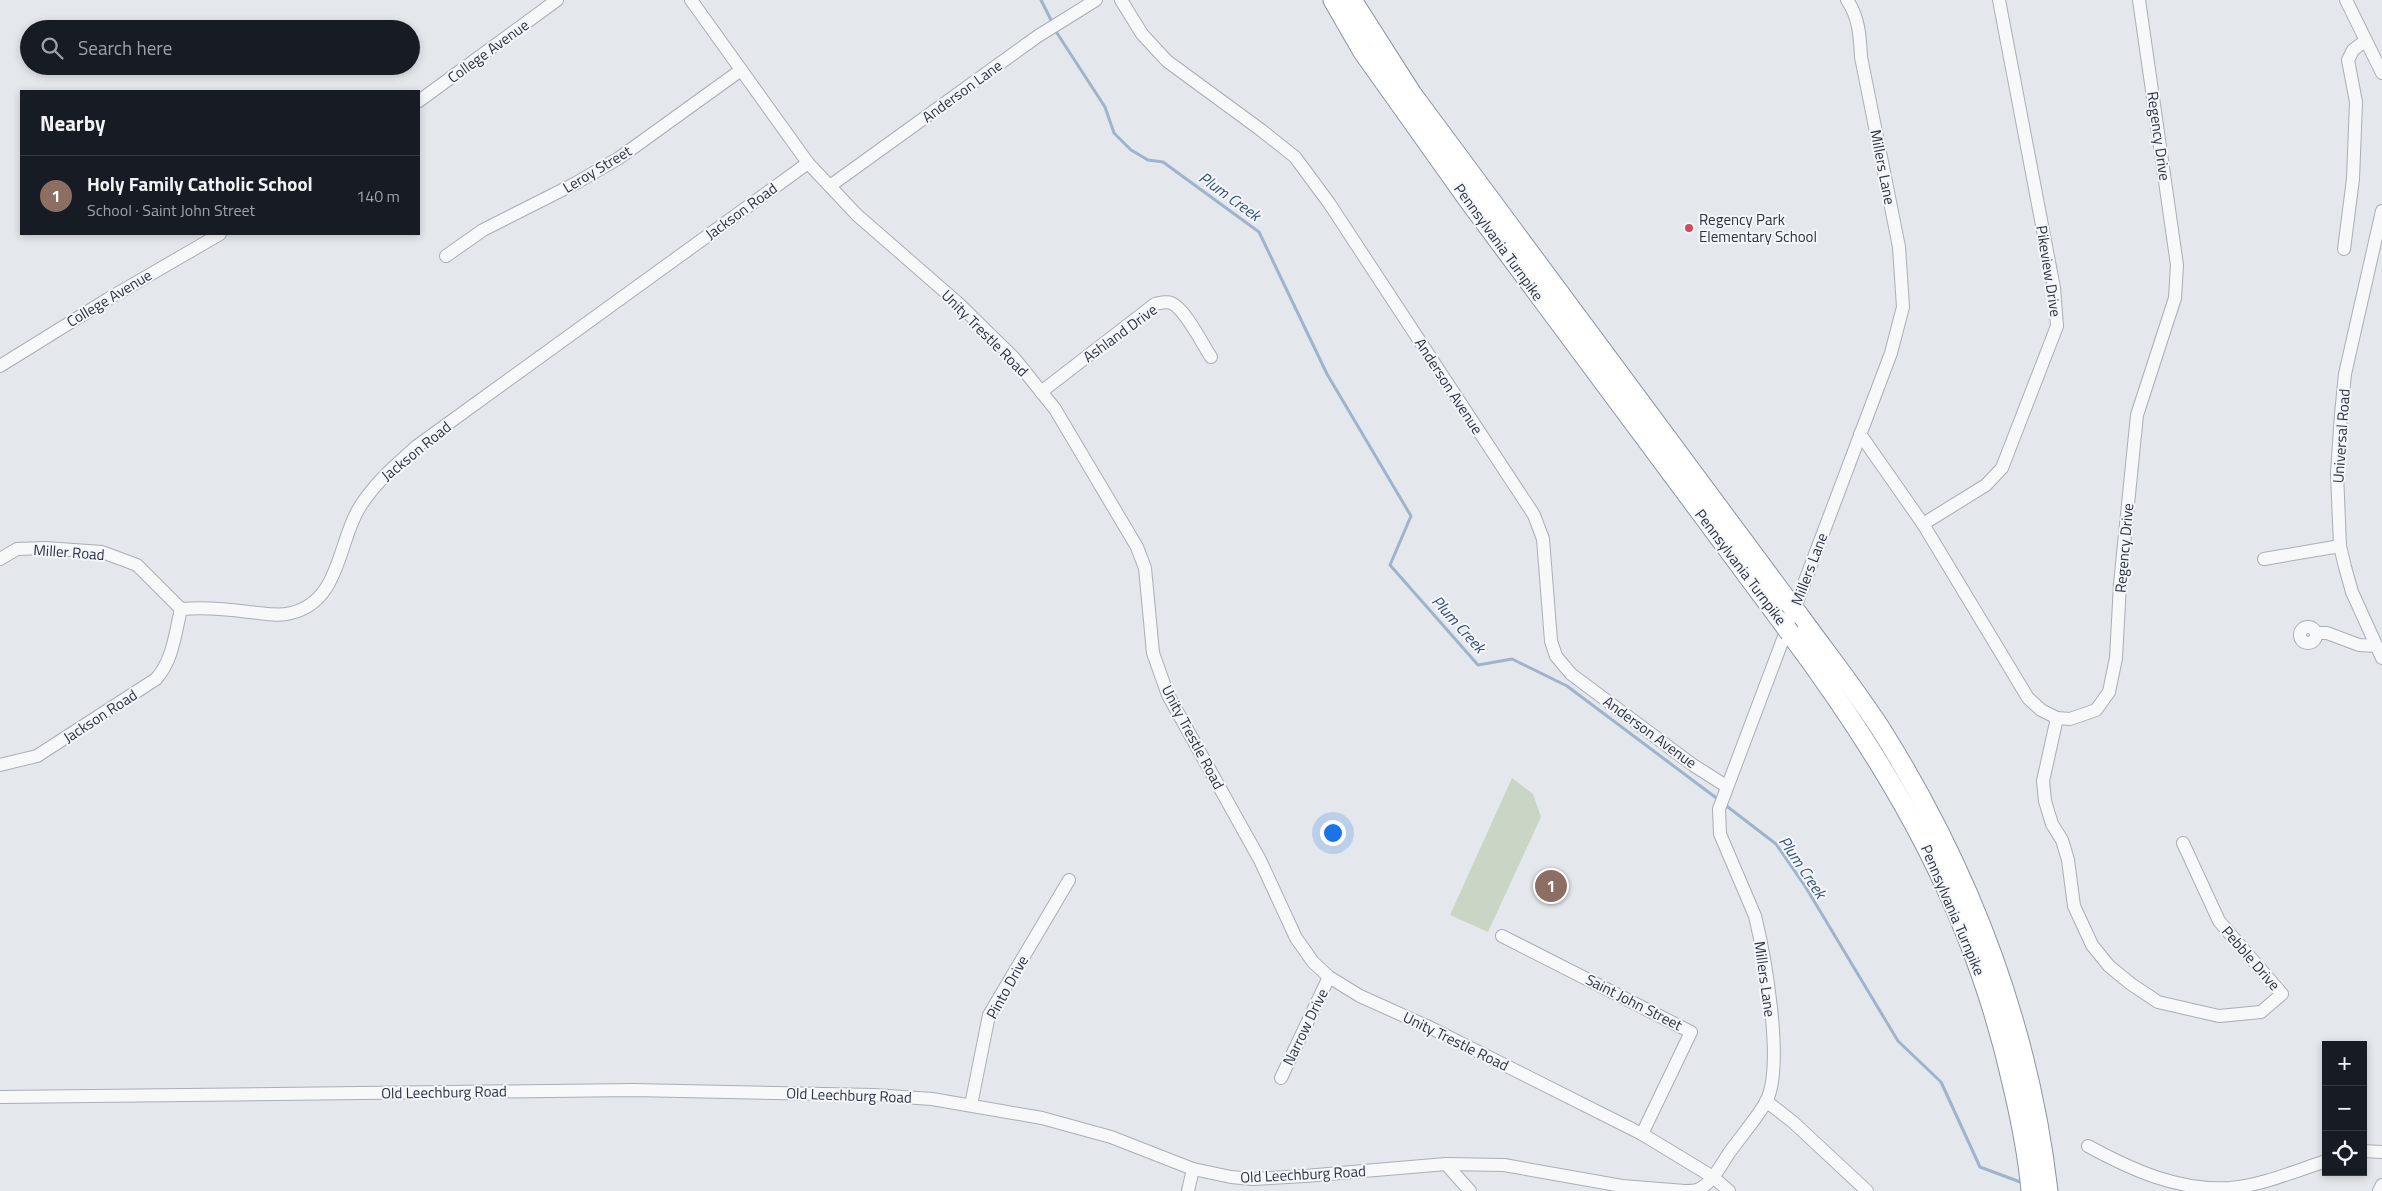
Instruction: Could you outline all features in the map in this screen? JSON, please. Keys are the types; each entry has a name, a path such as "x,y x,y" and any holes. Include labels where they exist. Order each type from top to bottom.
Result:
{"highway":[{"name":"Pennsylvania Turnpike","path":"1333,0 1363,52 1469,201 1790,618 1883,733 1925,803 1966,888 1982,927 2012,1011 2032,1093 2048,1191"},
{"name":"Pennsylvania Turnpike","path":"1352,0 1412,94 1790,618 1890,778 1946,887 1991,1002 2007,1059 2020,1118 2031,1191"}],"street":[{"name":"College Avenue","path":"420,100 557,0"},
{"name":"Unity Trestle Road","path":"691,0 808,163 857,215 958,304 1007,351 1055,409 1137,547 1145,568 1153,653 1168,695 1260,860 1296,938 1313,962 1329,977 1360,996 1431,1028 1642,1134 1713,1177 1729,1191"},
{"name":"Anderson Lane","path":"830,186 1038,36 1096,0"},
{"name":"Anderson Avenue","path":"1121,0 1142,34 1167,61 1262,130 1294,158 1329,203 1534,515 1544,539 1551,641 1561,664 1571,674 1693,765 1722,797"},
{"name":"Millers Lane","path":"1713,1177 1766,1102 1772,1084 1775,1063 1766,979 1755,916 1720,834 1722,797 1892,352 1903,307 1899,248 1855,14 1848,0"},
{"name":"Pikeview Drive","path":"1923,524 1986,485 2002,468 2057,326 2054,288 1999,0"},
{"name":"Regency Drive","path":"2057,718 2070,719 2096,710 2109,692 2116,658 2120,584 2138,416 2175,298 2178,265 2139,0"},
{"path":"2346,0 2382,73"},
{"path":"2344,249 2353,179 2356,102 2348,60 2353,50 2365,41"},
{"name":"Leroy Street","path":"446,256 483,230 576,183 619,158 741,70"},
{"name":"Jackson Road","path":"0,765 37,756 156,679 165,669 171,653 181,609 197,608 275,615 291,613 308,605 329,585 357,511 375,484 417,446 808,163"},
{"name":"Universal Road","path":"2382,211 2344,382 2338,474 2340,546 2352,592 2382,658"},
{"name":"College Avenue","path":"0,366 108,299 218,235"},
{"name":"Ashland Drive","path":"1041,392 1155,304 1162,302 1169,302 1179,308 1211,357"},
{"path":"1860,434 1923,524 2028,698 2041,710 2057,718"},
{"path":"2264,559 2340,546"},
{"name":"Miller Road","path":"0,559 17,549 44,548 102,552 137,565 181,609"},
{"path":"2316,633 2327,633 2359,644 2376,646"},
{"name":"Pebble Drive","path":"2057,718 2043,781 2045,801 2052,824 2062,840 2068,860 2074,906 2092,945 2109,966 2158,1002 2219,1016 2261,1012 2282,994 2219,921 2183,843"},
{"name":"Pinto Drive","path":"971,1105 989,1015 1069,880"},
{"name":"Saint John Street","path":"1502,936 1691,1032 1642,1134"},
{"name":"Narrow Drive","path":"1281,1078 1329,977"},
{"name":"Old Leechburg Road","path":"0,1097 633,1090 874,1095 971,1105 1070,1125 1111,1137 1193,1169 1231,1178 1253,1179 1446,1164 1523,1166 1622,1186 1685,1191 1697,1190 1713,1177"},
{"path":"1766,1102 1793,1122 1867,1191"},
{"path":"2088,1146 2131,1169 2171,1183 2204,1188 2230,1188 2269,1180 2322,1162"},
{"path":"2367,1151 2382,1152"},
{"path":"1446,1164 1470,1191"},
{"path":"1188,1191 1193,1169"},
{"path":"2379,1191 2382,1185"}],"green space":[{"path":"1512,778 1533,794 1541,817 1488,932 1450,915"}],"waterway":[{"name":"Plum Creek","path":"1041,0 1053,24"},
{"name":"Plum Creek","path":"1055,30 1105,107 1114,133 1131,150 1148,160 1163,162 1259,232 1327,374 1411,516 1390,565 1478,665 1512,659 1567,686 1719,800"},
{"name":"Plum Creek","path":"1724,804 1776,844 1805,886 1898,1041 1941,1082 1980,1167 2023,1183"}],"place":[{"name":"Regency Park Elementary School","path":"1689,228"},
{"name":"Holy Family Catholic School","path":"1551,886"}]}
